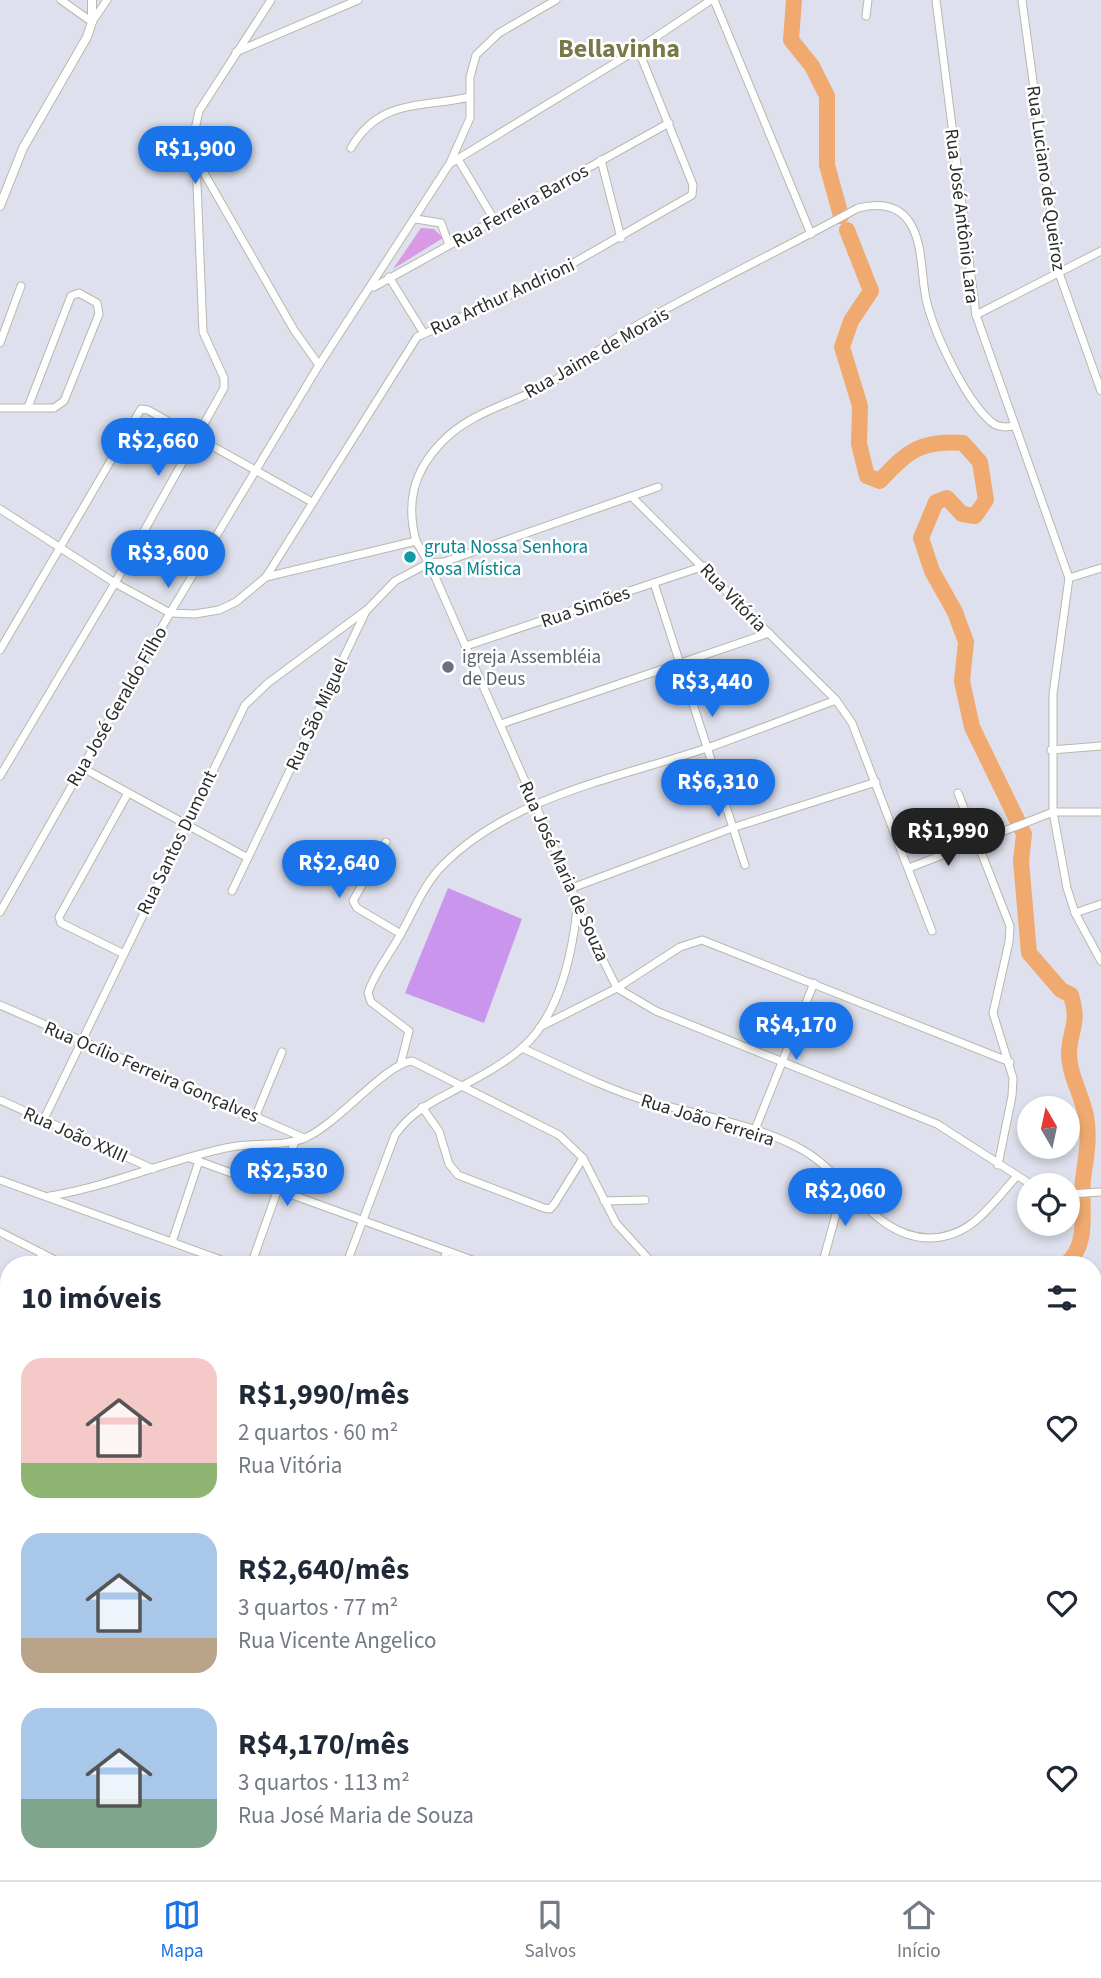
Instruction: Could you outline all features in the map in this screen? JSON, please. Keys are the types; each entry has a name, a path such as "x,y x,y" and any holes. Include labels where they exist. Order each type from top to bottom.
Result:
{"street":[{"path":"61,0 92,22"},
{"path":"0,206 23,148 87,37 92,22 107,0"},
{"path":"0,776 115,583 220,398 224,378 203,332 194,134 199,111 271,0"},
{"path":"236,52 358,0"},
{"name":"Rua José Geraldo Filho","path":"0,912 170,612 258,471 319,365 371,289 450,163 468,126 471,67 487,43 556,0"},
{"path":"450,163 638,49 713,0 811,234"},
{"path":"866,16 868,0"},
{"name":"Rua José Antônio Lara","path":"936,0 976,315 1069,578"},
{"name":"Rua Luciano de Queiroz","path":"1023,0 1059,273 1101,391"},
{"path":"89,2 92,22"},
{"path":"638,49 669,123"},
{"path":"351,148 358,135 392,110 409,104 470,97"},
{"name":"Rua Ferreira Barros","path":"371,289 669,123"},
{"name":"Rua Arthur Andrioni","path":"267,577 404,355 423,332 483,309 688,200 693,193 693,185 669,123"},
{"path":"196,159 294,330 319,365"},
{"path":"458,159 495,221"},
{"path":"601,160 621,238"},
{"name":"Rua Jaime de Morais","path":"416,541 410,506 412,490 429,457 454,431 488,411 548,385 630,330 858,208 872,205 887,205 900,212 916,236 928,308 958,375 992,422 1002,427 1015,426"},
{"path":"416,219 441,223 449,245"},
{"path":"976,315 1101,251"},
{"path":"389,277 423,332"},
{"path":"0,343 20,286"},
{"path":"0,408 54,408 64,401 99,314 97,303 79,293 71,296 28,407"},
{"path":"0,650 139,411 149,410 312,502"},
{"name":"Rua São Miguel","path":"232,891 366,611 396,581 429,563 453,559 658,487"},
{"name":"Rua Vitória","path":"632,496 836,700 859,736 932,931"},
{"path":"0,509 115,583 170,612 195,614 219,610 236,602 267,577 416,541"},
{"name":"Rua José Maria de Souza","path":"416,541 429,563 501,724 572,888 577,908 617,988"},
{"name":"Rua Simões","path":"466,646 704,566"},
{"path":"1101,568 1069,578 1055,677 1051,750 1053,812 1063,873 1076,913 1101,961"},
{"path":"653,583 745,864"},
{"name":"Rua Santos Dumont","path":"44,1119 122,953 245,705 268,683 366,611"},
{"path":"501,724 769,633"},
{"path":"50,1196 113,1183 237,1145 304,1138 337,1117 401,1062 409,1031 371,1002 368,993 440,868 475,838 536,806 836,700"},
{"path":"1051,750 1101,746"},
{"path":"81,767 248,858"},
{"path":"572,888 732,828 876,782"},
{"path":"122,953 61,923 58,917 128,793"},
{"path":"958,793 1008,918 1009,942 993,1013 1010,1062 1012,1096 998,1165"},
{"path":"909,868 1053,812 1101,812"},
{"path":"386,842 353,901 357,908 401,934"},
{"path":"1076,913 1101,904"},
{"path":"349,1256 395,1135 422,1107 465,1085 522,1048 540,1027 567,962 577,908"},
{"path":"540,1027 617,988 680,947 702,940 1010,1062"},
{"path":"754,1132 814,983"},
{"path":"617,988 656,1012 937,1124 1016,1177"},
{"name":"Rua Ocílio Ferreira Gonçalves","path":"0,1005 304,1138"},
{"name":"Rua João Ferreira","path":"522,1048 618,1091 702,1113 801,1149 897,1231 914,1237 931,1238 956,1232 974,1223 1016,1177"},
{"path":"256,1115 282,1052"},
{"path":"401,1062 412,1061 465,1085 559,1135 583,1158 616,1223 640,1256"},
{"name":"Rua João XXIII","path":"0,1101 153,1169"},
{"path":"422,1107 439,1131 449,1164 457,1175 544,1209 550,1209 555,1203 583,1158"},
{"path":"254,1256 295,1141"},
{"path":"190,1158 362,1223 461,1256"},
{"path":"172,1242 199,1161"},
{"path":"0,1181 50,1196 210,1256"},
{"path":"824,1256 844,1185"},
{"path":"1080,1193 1099,1192"},
{"path":"604,1201 645,1200"},
{"path":"0,1232 47,1256"},
{"path":"445,1256 447,1251"}],"shaded area":[{"path":"421,228 434,229 443,238 393,269"},
{"path":"448,888 522,919 484,1023 405,993"}],"waterway":[{"path":"794,0 791,40 812,66 827,96 827,165 841,216"},
{"path":"847,230 871,291 851,321 842,347 860,406 859,444 867,476 880,481 907,455 936,443 963,443 980,462 986,500 975,516 962,514 947,498 936,502 921,538 932,571 955,612 966,642 962,681 972,727 1024,834 1021,861 1029,953 1061,990 1071,995 1074,1005 1075,1020 1069,1053 1073,1077 1086,1116 1088,1140 1083,1179 1083,1225 1074,1256"}],"place":[{"name":"gruta Nossa Senhora Rosa Mística","path":"410,557"},
{"name":"igreja Assembléia de Deus","path":"448,667"}],"district":[{"name":"Bellavinha","path":"619,48"}]}
